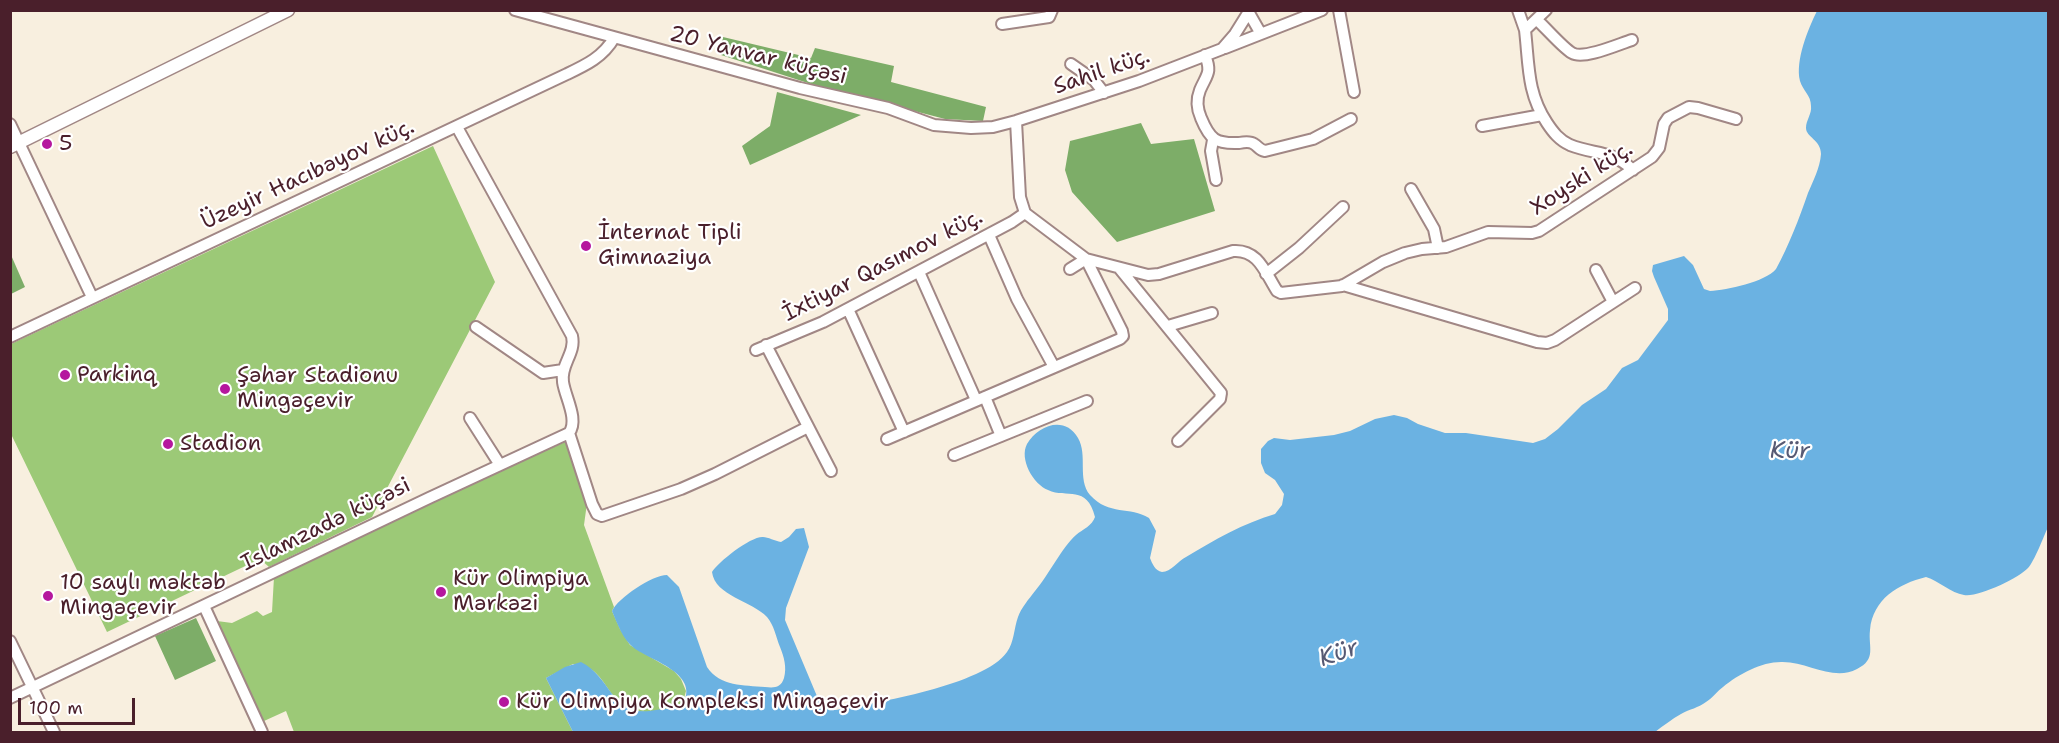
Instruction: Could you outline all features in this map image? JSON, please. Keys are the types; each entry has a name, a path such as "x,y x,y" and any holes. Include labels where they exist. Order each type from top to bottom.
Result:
{"main road":[{"path":"15,145 288,10"}],"street":[{"name":"20 Yanvar küçəsi","path":"515,10 800,88 888,108 934,125 993,127"},
{"path":"1002,24 1049,17 1052,10"},
{"name":"Sahil küç.","path":"993,127 1104,93 1322,10"},
{"path":"1339,10 1354,92"},
{"path":"1518,10 1525,30 1532,96 1559,139 1570,145 1612,155 1633,170"},
{"path":"1525,30 1546,10"},
{"path":"1222,49 1250,12 1261,34"},
{"path":"1537,20 1573,54 1581,55 1632,40"},
{"name":"Üzeyir Hacıbəyov küç.","path":"10,337 593,61 606,51 614,38"},
{"path":"1205,55 1209,73 1198,93 1198,109 1213,140 1211,151 1216,180"},
{"path":"1071,64 1094,80 1104,93"},
{"name":"Xoyski küç.","path":"1025,213 1086,259 1120,269 1148,275 1233,251 1244,250 1254,256 1277,291 1281,293 1321,290 1343,285 1394,258 1422,249 1453,245 1488,232 1532,233 1539,231 1652,157 1659,148 1664,124 1674,114 1689,107 1736,119"},
{"path":"1482,126 1542,115"},
{"path":"1213,140 1254,144 1260,150 1265,151 1313,140 1351,119"},
{"path":"1016,121 1020,197 1025,213"},
{"path":"10,124 15,145 92,297"},
{"path":"457,127 572,336 573,345 563,370 563,382 573,421 569,433 597,514 602,516 681,489 808,427 831,471"},
{"path":"1411,189 1434,229 1438,248"},
{"path":"1266,274 1299,248 1343,207"},
{"name":"İxtiyar Qasımov küç.","path":"808,427 761,347 808,329 849,309 989,235 1025,213"},
{"path":"989,235 1017,299 1054,367"},
{"path":"887,439 1123,336 1086,259 1070,269"},
{"path":"1120,269 1221,393 1220,399 1178,441"},
{"path":"1596,270 1613,302"},
{"path":"919,272 1001,436"},
{"path":"1343,285 1547,343 1635,288"},
{"path":"849,309 904,432"},
{"path":"1168,326 1212,313"},
{"path":"476,327 543,373 563,370"},
{"path":"954,455 1088,401"},
{"path":"470,418 500,465"},
{"name":"Islamzadə küçəsi","path":"10,698 569,433"},
{"path":"204,606 262,732"},
{"path":"10,641 54,732"}],"green space":[{"path":"723,37 811,58 815,48 894,66 891,82 986,107 983,121 945,119 811,84 718,54"},
{"path":"777,92 861,115 750,165 742,146 770,126"},
{"path":"1141,123 1151,144 1194,139 1215,211 1117,242 1072,192 1065,170 1070,141"},
{"name":"Şəhər Stadionu Mingəçevir","path":"433,146 495,282 372,517 269,567 260,559 107,632 11,434 11,344"},
{"path":"11,255 25,287 10,294"},
{"name":"Kür Olimpiya Mərkəzi","path":"565,442 587,503 584,525 620,629 630,645 674,671 681,679 686,691 683,702 657,711 640,712 617,700 603,681 586,666 573,664 546,678 573,732 294,732 286,711 264,721 217,621 232,623 257,611 263,616 272,612 274,577 431,502"},
{"path":"196,618 216,661 175,680 155,636"}],"water":[{"name":"Kür","path":"1817,11 2048,11 2048,527 2030,565 2016,577 1988,590 1970,595 1954,592 1926,577 1906,584 1889,594 1876,610 1870,630 1869,657 1857,669 1839,673 1800,664 1781,662 1766,664 1736,678 1700,706 1684,712 1655,732 573,732 546,678 565,667 581,662 592,669 614,696 630,709 641,711 663,709 684,702 687,692 679,675 630,645 612,611 628,594 661,576 667,575 679,587 707,667 712,674 733,684 777,687 781,684 785,674 785,662 769,620 760,611 727,593 715,580 712,572 743,545 763,537 781,542 796,529 804,528 809,547 786,608 785,620 819,701 827,709 854,707 928,691 976,674 995,664 1007,652 1013,640 1018,617 1023,607 1066,546 1090,525 1095,517 1087,500 1082,496 1055,492 1042,487 1026,464 1027,444 1038,432 1052,425 1066,427 1078,438 1081,445 1086,489 1097,502 1149,518 1156,531 1150,558 1156,568 1162,572 1229,532 1275,514 1282,505 1284,494 1275,480 1265,473 1261,463 1261,449 1274,438 1290,440 1334,435 1350,431 1375,419 1394,415 1445,433 1466,433 1533,443 1545,439 1582,405 1606,389 1622,368 1638,360 1668,320 1668,309 1654,277 1653,265 1684,256 1693,265 1704,289 1710,291 1755,281 1771,274 1776,269 1794,232 1816,174 1821,154 1819,145 1807,131 1806,125 1811,102 1801,84 1799,73 1803,45"}],"place":[{"name":"5","path":"47,144"},
{"name":"İnternat Tipli Gimnaziya","path":"586,246"},
{"name":"Parkinq","path":"65,375"},
{"name":"Şəhər Stadionu Mingəçevir","path":"225,389"},
{"name":"Stadion","path":"168,444"},
{"name":"Kür Olimpiya Mərkəzi","path":"441,592"},
{"name":"10 saylı məktəb Mingəçevir","path":"48,596"},
{"name":"Kür Olimpiya Kompleksi Mingəçevir","path":"504,702"}]}
